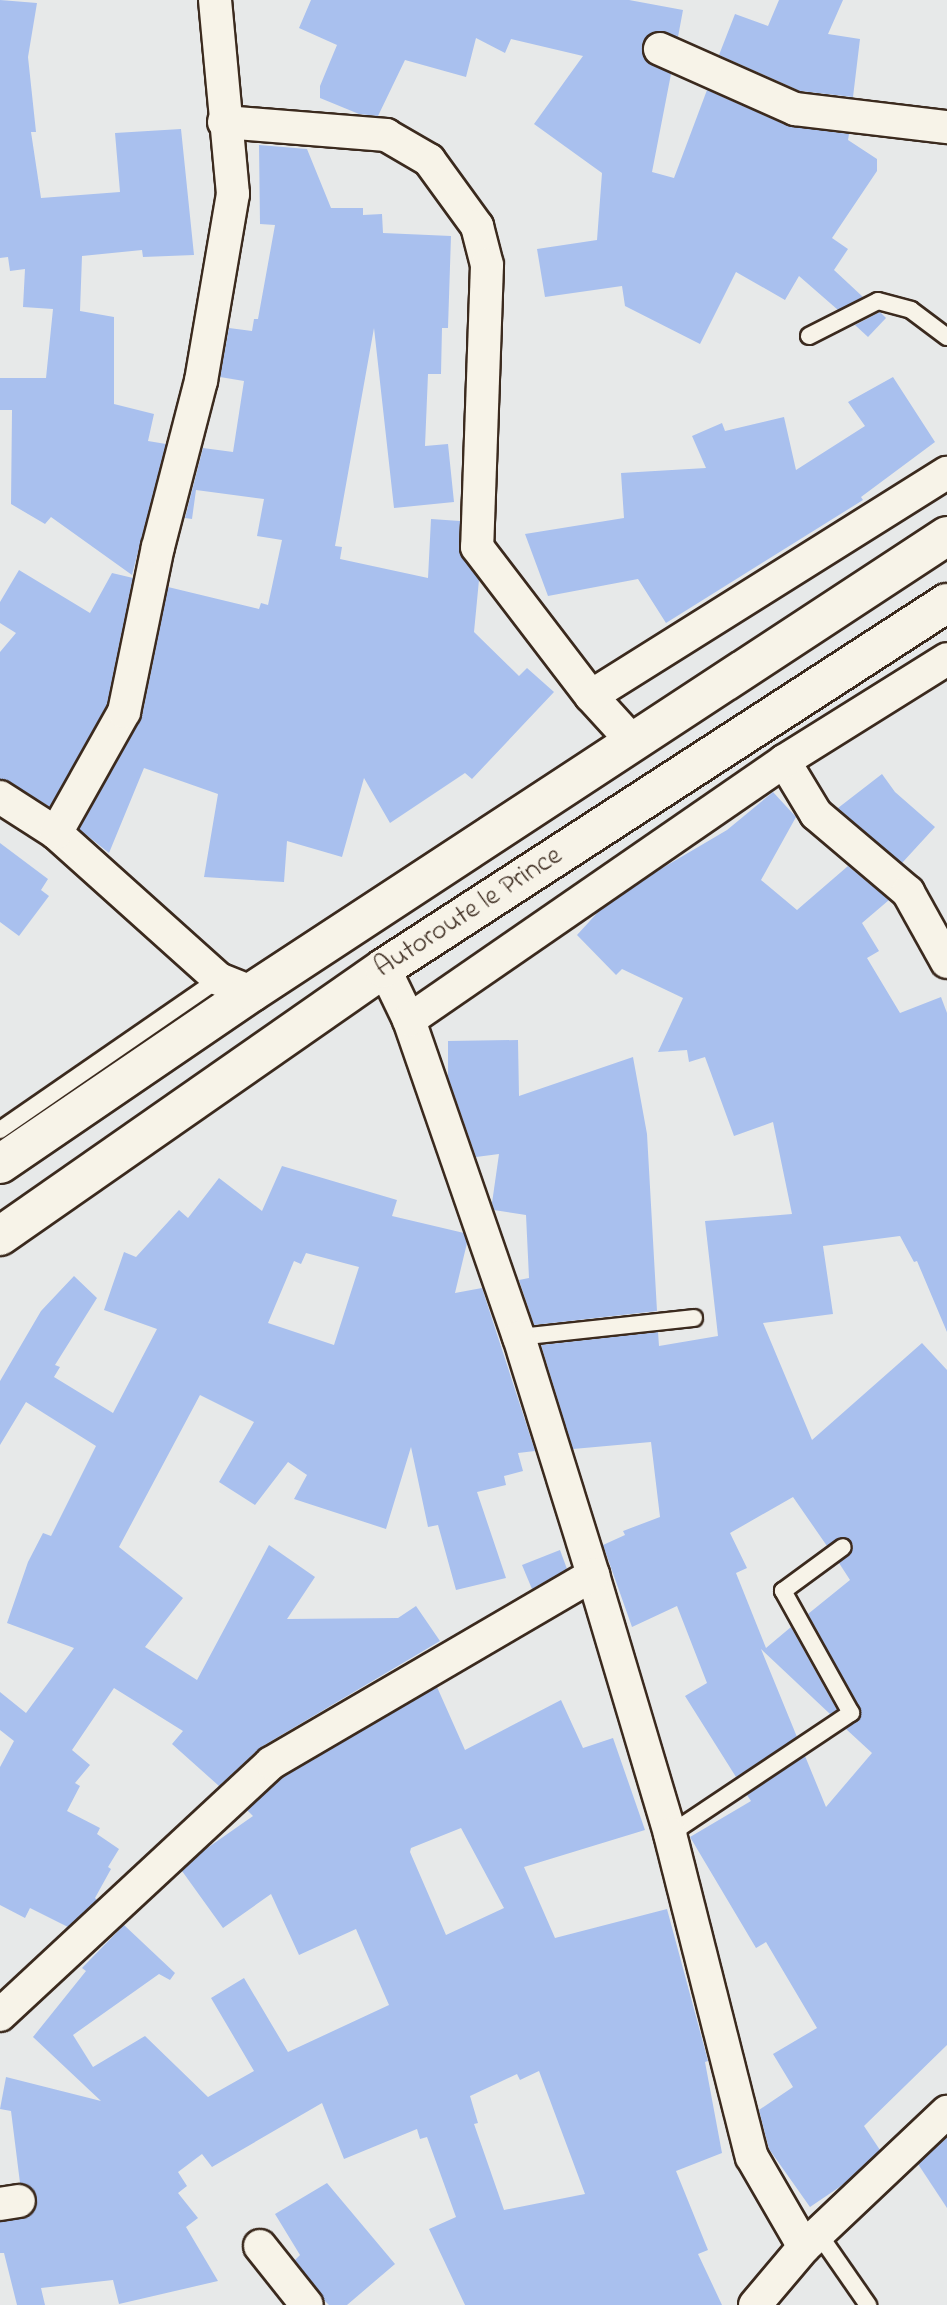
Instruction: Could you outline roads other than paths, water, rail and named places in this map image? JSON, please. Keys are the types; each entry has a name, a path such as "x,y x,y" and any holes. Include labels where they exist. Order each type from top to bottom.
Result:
{"main road":[{"name":"Autoroute le Prince","path":"0,1164 235,986 633,742 947,536"},
{"name":"Autoroute le Prince","path":"0,1236 384,968 947,603"}],"street":[{"path":"56,833 124,712 158,547 201,381 233,194 224,122 215,0"},
{"path":"660,50 795,109 947,127"},
{"path":"224,122 386,135 429,160 477,226 487,265 477,547 591,696 633,742"},
{"path":"591,696 947,473"},
{"path":"409,1020 784,761 947,659"},
{"path":"784,761 816,814 908,891 947,962"},
{"path":"0,797 56,833 235,986"},
{"path":"384,968 409,1020 519,1337 593,1575 670,1834 752,2157 811,2240"},
{"path":"0,2015 271,1763 593,1575"},
{"path":"755,2305 811,2240 947,2112"},
{"path":"260,2246 307,2305"}],"lane":[{"path":"809,336 878,301 911,310 947,337"},
{"path":"0,1130 235,986"},
{"path":"519,1337 694,1318"},
{"path":"670,1834 851,1713 783,1591 843,1547"},
{"path":"811,2240 868,2305"}]}
